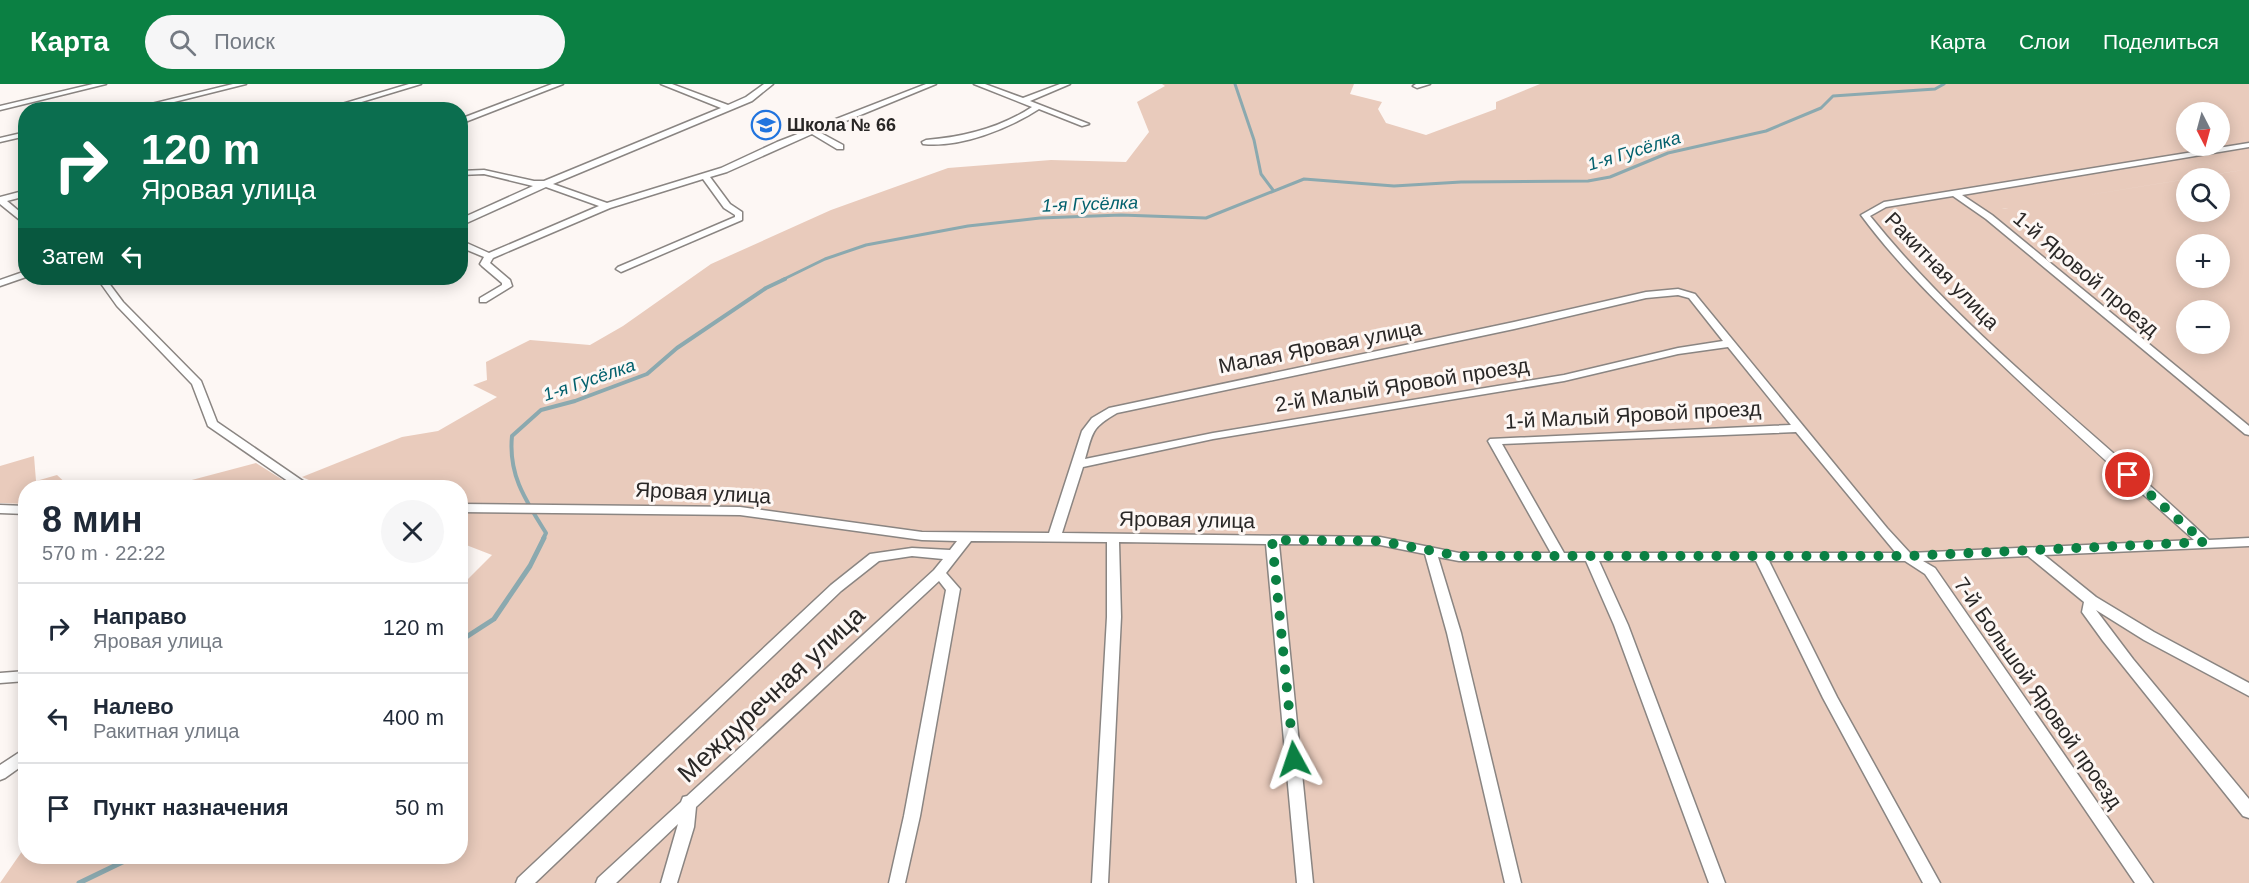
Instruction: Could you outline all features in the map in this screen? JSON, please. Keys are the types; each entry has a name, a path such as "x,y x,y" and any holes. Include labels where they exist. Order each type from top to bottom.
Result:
{"street":[{"path":"26,102 102,84"},
{"path":"164,102 242,84"},
{"path":"353,102 417,84"},
{"path":"468,119 559,84"},
{"path":"665,84 726,108"},
{"path":"468,219 757,95 769,84"},
{"path":"483,300 507,286 507,282 485,264 489,256 607,206 705,176 932,84"},
{"path":"978,84 1026,100 1037,107 1085,124"},
{"path":"1026,100 1066,84"},
{"path":"0,108 18,104"},
{"path":"926,142 962,138 1004,126 1037,107"},
{"path":"812,131 840,147"},
{"path":"0,140 18,136"},
{"name":"Ракитная улица","path":"2204,542 2043,400 1941,303 1891,250 1864,215 1884,205 2249,145"},
{"path":"468,173 484,172 534,184 546,184 607,206"},
{"path":"621,268 695,239 739,218 739,214 727,206 705,176"},
{"name":"1-й Яровой проезд","path":"1954,193 1989,217 2249,432"},
{"path":"0,200 18,195"},
{"path":"0,200 18,215"},
{"path":"468,247 489,256"},
{"path":"0,283 18,277"},
{"path":"106,285 120,304 197,383 212,424 295,480"},
{"name":"7-й Большой Яровой проезд","path":"1678,292 1692,296 1883,531 1907,556 1930,571 2145,883"},
{"name":"Малая Яровая улица","path":"1054,538 1088,431 1096,420 1113,410 1282,373 1430,345 1646,296 1678,292"},
{"name":"2-й Малый Яровой проезд","path":"1078,464 1213,436 1564,378 1678,351 1731,343"},
{"name":"1-й Малый Яровой проезд","path":"1559,556 1494,441 1799,428"},
{"name":"Яровая улица","path":"468,508 740,511 922,536 1380,541 1459,556 1907,556 2204,542 2249,542"},
{"path":"0,509 18,510"},
{"name":"Междуречная улица","path":"604,883 939,573 967,537"},
{"path":"1100,883 1114,617 1113,538"},
{"path":"1272,540 1305,883"},
{"path":"1431,551 1455,633 1512,883"},
{"path":"2030,551 2091,600 2149,636 2249,690"},
{"path":"524,883 836,588 875,557 912,552 953,555"},
{"path":"1760,556 1830,698 1932,883"},
{"path":"1591,557 1621,625 1717,883"},
{"path":"897,883 912,816 952,590 939,573"},
{"path":"2091,600 2089,612 2114,648 2211,761 2249,811"},
{"path":"0,678 18,677"},
{"path":"0,774 18,760"},
{"path":"669,883 686,827 689,802"}],"shaded area":[{"path":"1162,84 1354,84 1350,94 1382,102 1378,109 1386,123 1426,135 1496,109 1496,102 1540,84 2249,84 2249,883 0,883 18,857 18,864 468,864 468,579 492,555 468,546 468,480 309,480 302,477 402,437 438,431 497,397 473,385 487,380 486,362 530,340 590,345 623,326 711,264 831,210 948,168 1051,160 1126,162 1149,132 1137,102 1165,86"},
{"path":"34,456 36,480 18,480 18,504 0,503 0,466"},
{"path":"256,463 283,480 192,480"},
{"path":"57,475 62,480 40,480"}],"waterway":[{"path":"1235,84 1254,140 1261,174 1273,190"},
{"name":"1-я Гусёлка","path":"782,280 825,259 866,245 968,226 1040,218 1121,215 1206,218 1304,179 1394,186 1461,182 1588,181 1610,177 1668,153 1766,131 1821,108 1833,96 1935,89 1944,84"},
{"name":"1-я Гусёлка","path":"543,539 546,533 525,499 516,475 511,450 512,436 541,410 575,401 647,374 677,348 766,288 785,279"},
{"name":"1-я Гусёлка","path":"468,636 494,619 530,566 544,538"},
{"name":"1-я Гусёлка","path":"79,883 118,864"}],"place":[{"name":"Школа № 66","path":"766,125"}],"route":[{"path":"1294,759 1272,540 1380,541 1459,556 1907,556 2204,542 2128,475"}]}
